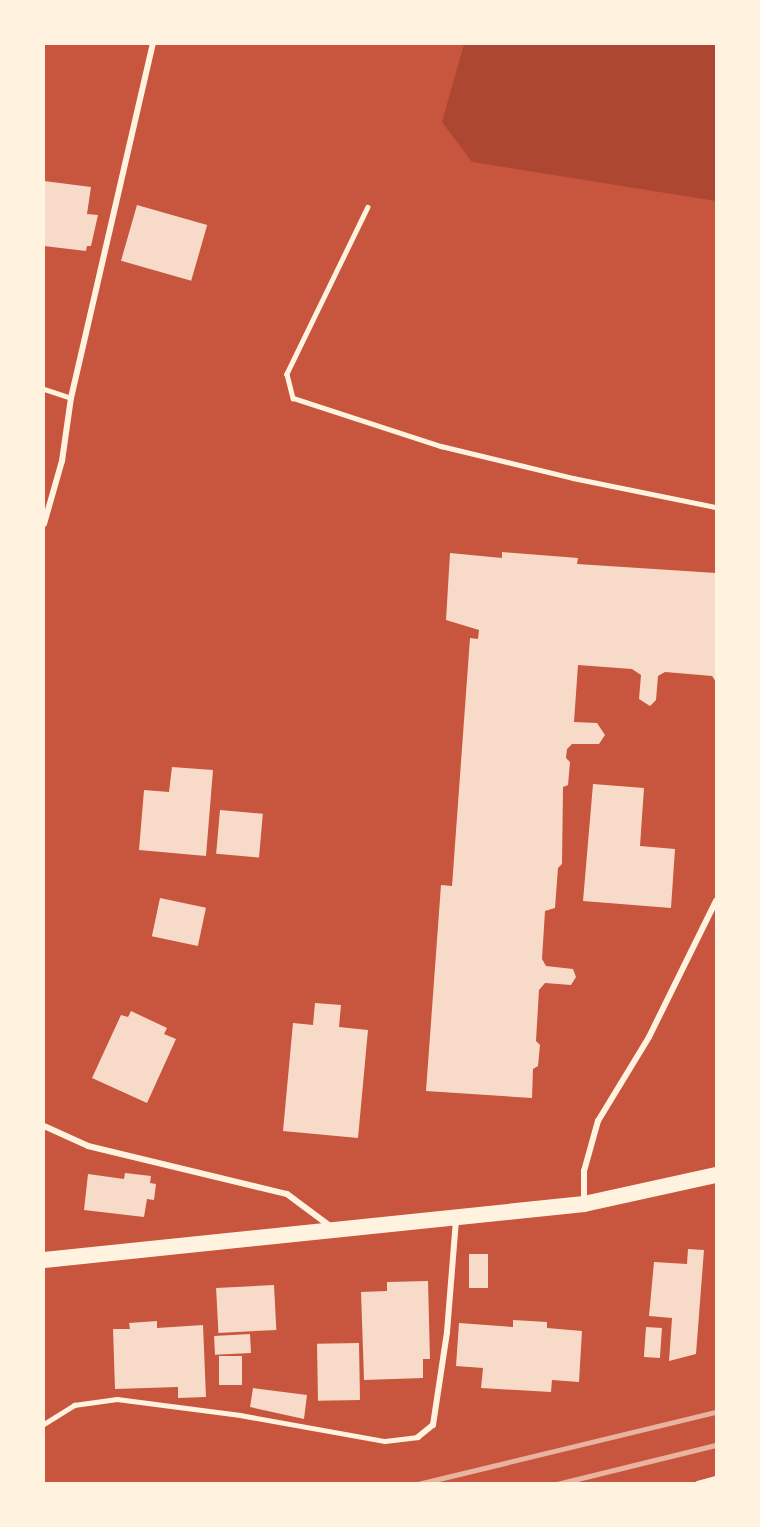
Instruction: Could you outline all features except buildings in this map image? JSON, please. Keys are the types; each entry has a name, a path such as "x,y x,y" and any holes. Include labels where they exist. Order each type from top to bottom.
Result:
{"highway":[{"path":"44,1260 584,1204 717,1175"}],"street":[{"path":"44,524 62,461 72,399 153,44"},
{"path":"584,1204 584,1171 598,1121 650,1037 717,901"},
{"path":"44,1126 87,1146 287,1194 338,1231"},
{"path":"418,1437 433,1425 447,1332 456,1218"},
{"path":"698,1484 717,1479"}],"lane":[{"path":"368,207 287,374 293,398 441,446 573,478 717,507"},
{"path":"44,389 72,399"},
{"path":"44,1424 74,1405 117,1399 240,1415 386,1441 418,1437"}],"shaded area":[{"path":"464,44 716,44 716,201 472,162 442,122"}],"railway":[{"path":"418,1484 716,1412"},
{"path":"557,1484 716,1445"}]}
